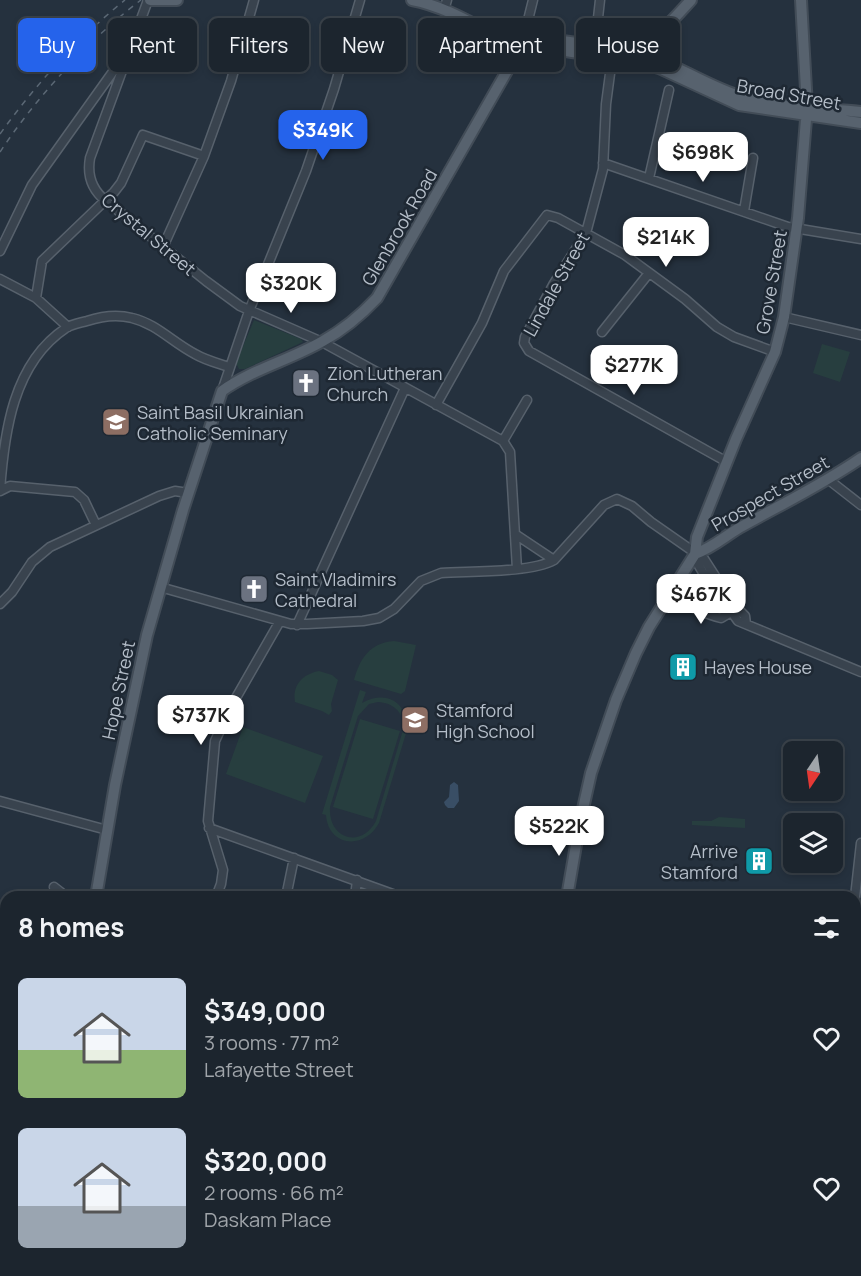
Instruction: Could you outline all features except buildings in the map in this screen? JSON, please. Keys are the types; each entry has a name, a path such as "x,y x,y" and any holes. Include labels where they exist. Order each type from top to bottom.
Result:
{"main road":[{"path":"149,0 177,0"},
{"path":"412,0 445,5 468,18"},
{"path":"665,18 682,0"},
{"path":"674,18 691,0"},
{"name":"Grove Street","path":"695,554 697,537 775,352 784,317 797,228 806,112 801,0"},
{"name":"Broad Street","path":"680,69 736,95 861,123"},
{"name":"Glenbrook Road","path":"222,391 239,379 322,342 352,322 377,298 505,72"},
{"name":"Broad Street","path":"668,72 739,105 806,112 861,112"},
{"path":"188,493 222,391"},
{"name":"Prospect Street","path":"695,554 708,549 736,530 829,480 861,458"},
{"name":"Hope Street","path":"97,891 106,830 139,671 160,586 188,493"},
{"path":"568,891 582,812 598,753 636,653 695,554"}],"street":[{"name":"Crystal Street","path":"142,18 149,0"},
{"path":"163,247 204,156 231,81 254,0"},
{"path":"222,391 249,311 306,171 334,89 360,0"},
{"path":"528,18 532,0"},
{"path":"598,18 600,0"},
{"path":"0,251 32,185 112,72"},
{"name":"Crystal Street","path":"122,72 89,165 92,185 106,201 206,281 249,311 322,342 504,441"},
{"name":"Lindale Street","path":"611,72 606,104 603,163 586,233 553,285 524,343 528,351 727,462"},
{"path":"108,78 119,81"},
{"path":"649,178 669,90"},
{"path":"36,298 42,261 106,201 121,183 143,135 204,156"},
{"path":"744,211 753,158"},
{"path":"603,163 788,227 861,239"},
{"path":"436,405 482,323 504,271 547,215 558,218 625,255 734,338 775,352"},
{"path":"602,332 649,273"},
{"path":"0,279 36,298 68,327"},
{"path":"0,491 5,441 21,384 32,361 41,350 68,327 103,316 132,318 153,326 195,354 229,367"},
{"path":"784,317 861,335"},
{"path":"297,625 405,388"},
{"path":"517,569 510,452 504,441 527,400"},
{"path":"829,480 861,505"},
{"path":"0,491 10,486 75,492 84,500 96,525"},
{"path":"0,604 12,592 37,557 56,544 164,494 181,491 188,493"},
{"path":"160,586 297,625 379,618 394,609 421,581 441,573 542,566 554,560 604,505 617,500 632,506 707,563 733,604 745,616 746,624"},
{"path":"515,534 554,560"},
{"path":"695,554 702,571 738,621 861,672"},
{"path":"667,598 722,618 731,612"},
{"path":"218,891 224,870 209,828 208,809 212,759 217,735 280,621"},
{"path":"0,801 106,830"},
{"path":"209,828 385,891"},
{"path":"856,891 861,843"},
{"path":"287,891 294,858"},
{"path":"356,891 357,880"},
{"path":"54,887 59,891"}],"green space":[{"path":"254,320 301,339 303,342 245,369 239,369 236,363"},
{"path":"822,344 850,352 840,382 813,373"},
{"path":"698,576 704,579 726,611 720,615 680,599"},
{"path":"394,641 416,645 405,691 401,694 354,680 359,665 372,648"},
{"path":"319,671 332,675 338,680 331,704 332,711 329,715 295,702 295,690 300,681"},
{"path":"360,690 366,692 362,703 380,698 394,701 404,712 407,730 379,823 365,838 348,841 340,839 333,833 326,815 322,814","holes":["369,704 389,704 400,714 403,730 376,821 370,830 362,835 347,837 334,827 330,807 358,716"]},
{"path":"360,719 400,731 373,819 333,807"},
{"path":"243,727 323,756 305,803 226,774"},
{"path":"719,817 745,819 745,828 692,825 692,821 711,821"}],"water":[{"path":"454,782 458,785 459,801 454,808 448,808 444,802 449,797 450,785"}],"railway":[{"path":"0,134 58,62 125,0"},
{"path":"0,152 64,70 102,32 141,0"}],"place":[{"name":"Zion Lutheran Church","path":"306,383"},
{"name":"Saint Basil Ukrainian Catholic Seminary","path":"116,422"},
{"name":"Saint Vladimirs Cathedral","path":"254,589"},
{"name":"Hayes House","path":"683,667"},
{"name":"Stamford High School","path":"415,720"},
{"name":"Arrive Stamford","path":"759,861"}]}
